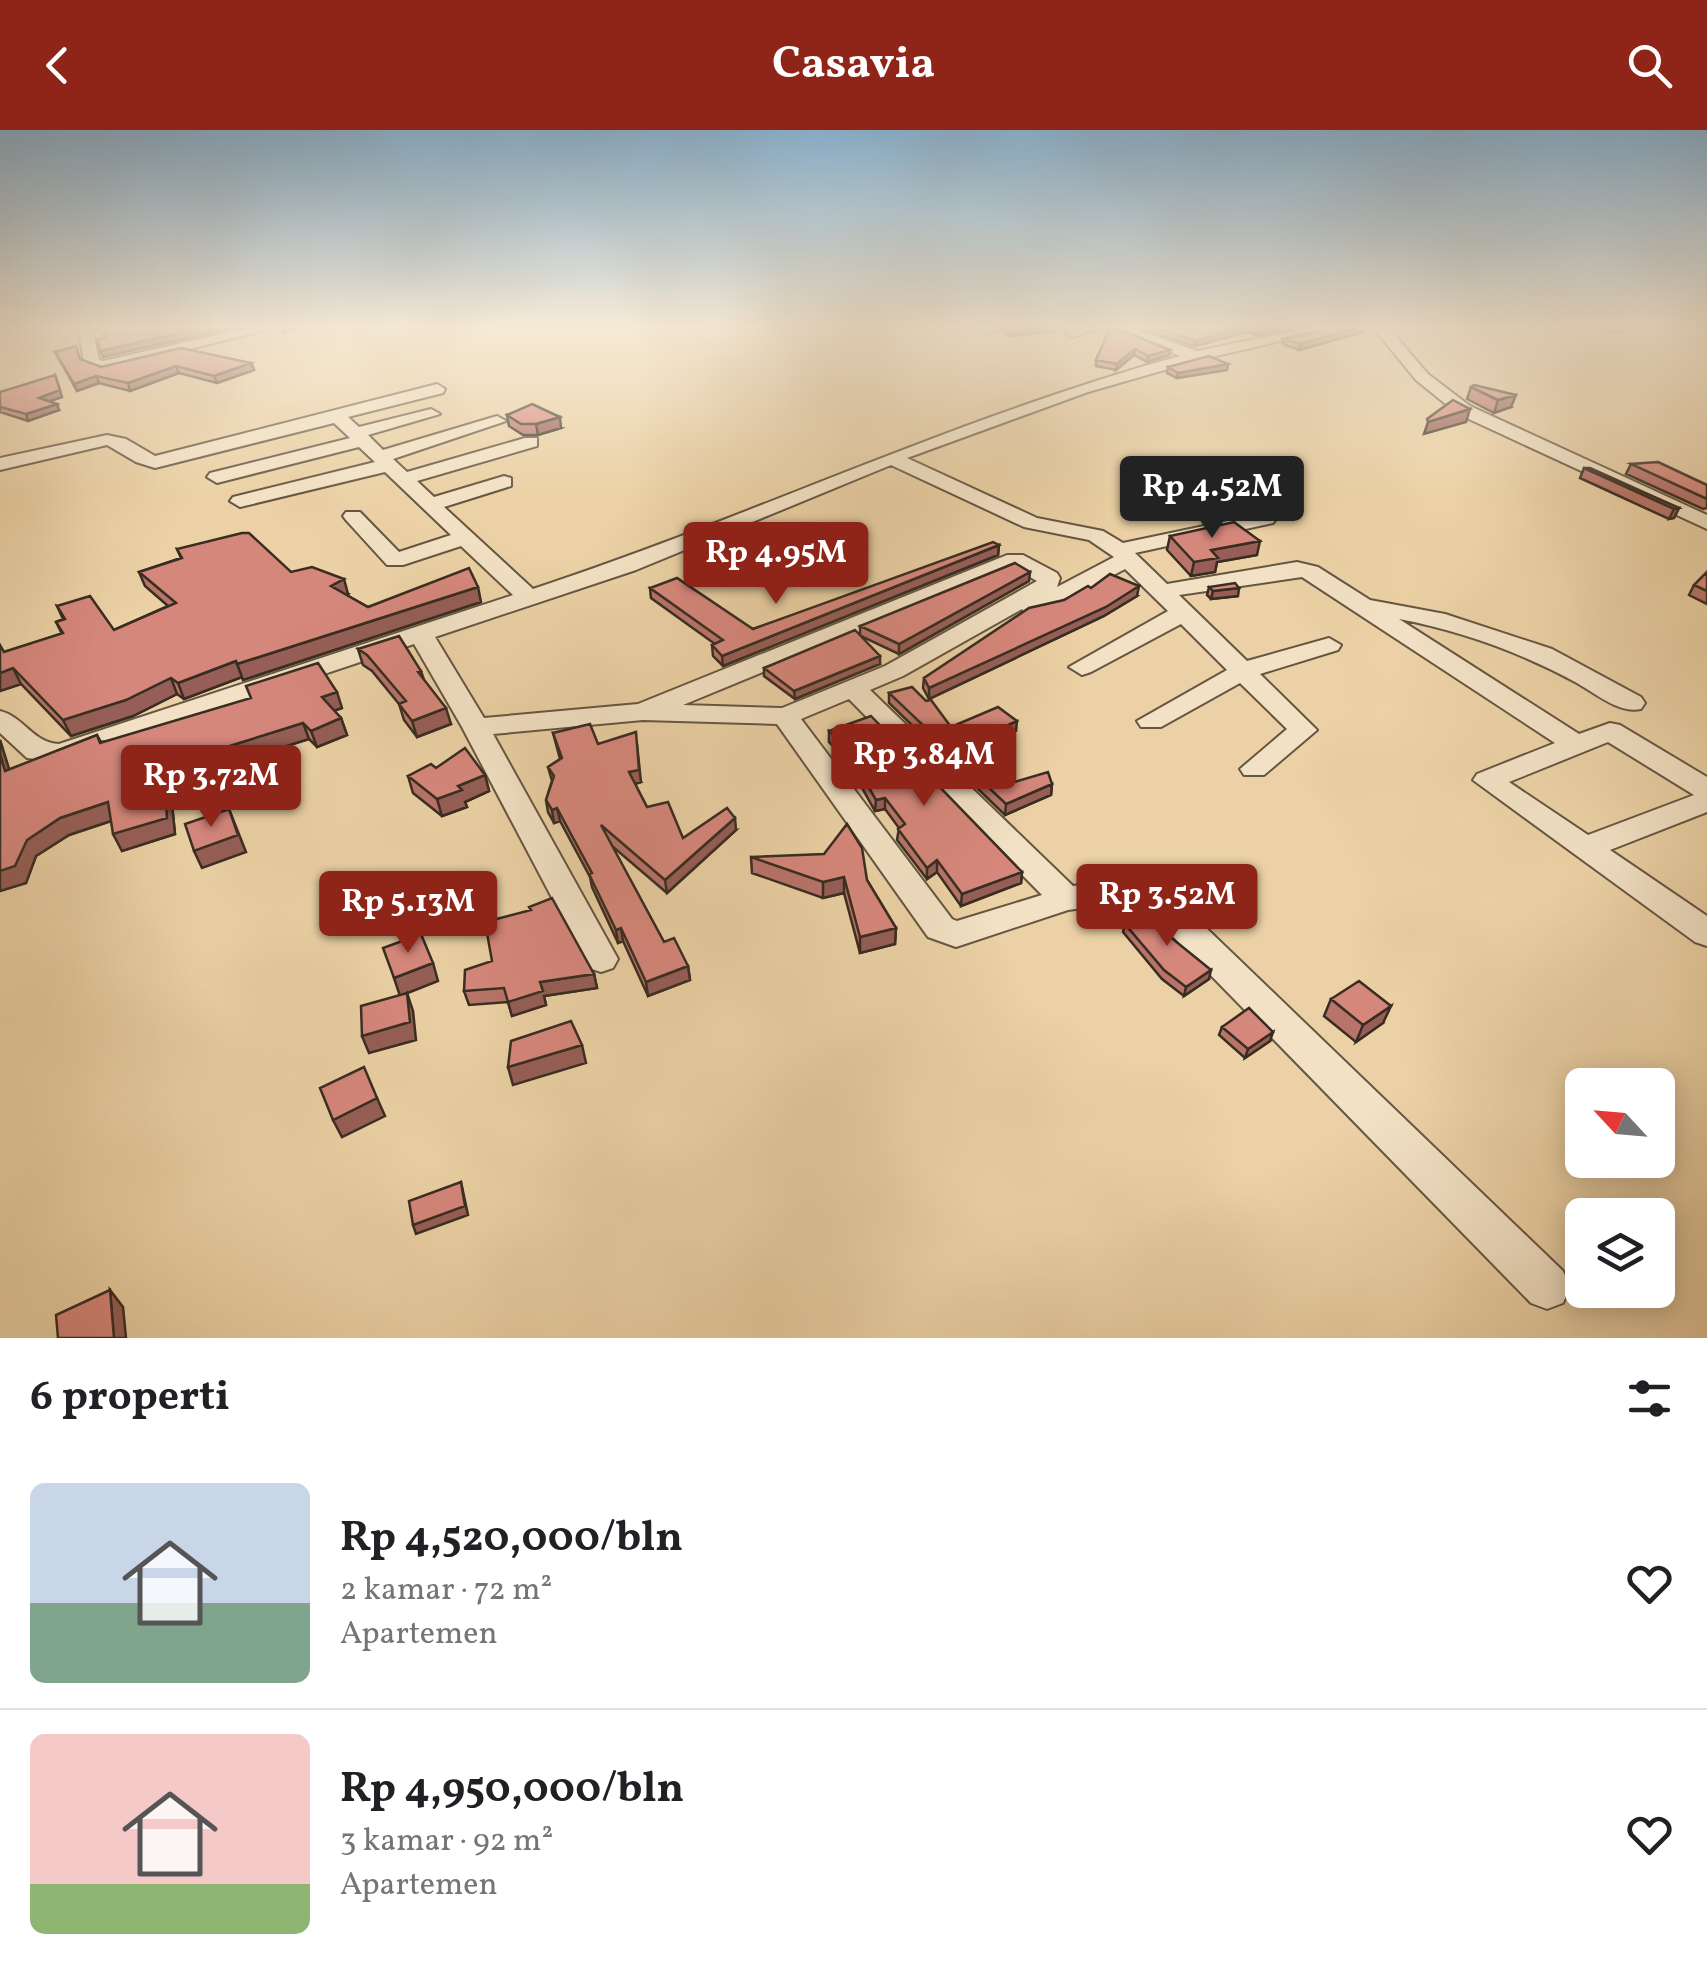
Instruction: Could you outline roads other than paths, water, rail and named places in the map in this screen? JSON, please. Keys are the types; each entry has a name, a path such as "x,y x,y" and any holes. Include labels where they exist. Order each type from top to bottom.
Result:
{"street":[{"path":"0,719 37,752 61,753 628,565 891,458 1100,382"},
{"path":"1430,382 1464,410 1707,523"},
{"path":"0,464 107,440 115,440 146,461 155,462 437,389"},
{"path":"217,477 432,414"},
{"path":"332,418 339,419 432,504 530,599"},
{"path":"389,467 497,421"},
{"path":"240,502 389,467 531,442"},
{"path":"891,458 1031,523 1096,535 1123,554 1303,730 1254,768"},
{"path":"432,504 504,482"},
{"path":"352,516 395,560 467,537"},
{"path":"476,727 643,712 784,716 859,694 1123,554 1266,519"},
{"path":"643,712 1015,560 1050,578 1048,584 859,694"},
{"path":"1164,592 1297,569 1310,572 1566,738 1616,733 1707,790"},
{"path":"1360,605 1437,619 1543,654 1632,703 1487,780 1704,928"},
{"path":"1082,666 1185,612"},
{"path":"420,633 476,727 601,959"},
{"path":"1151,720 1245,670 1329,644"},
{"path":"859,694 1066,900"},
{"path":"784,716 940,928 956,934 1066,900 1133,890 1163,906 1547,1287"},
{"path":"1586,848 1707,801"}]}
